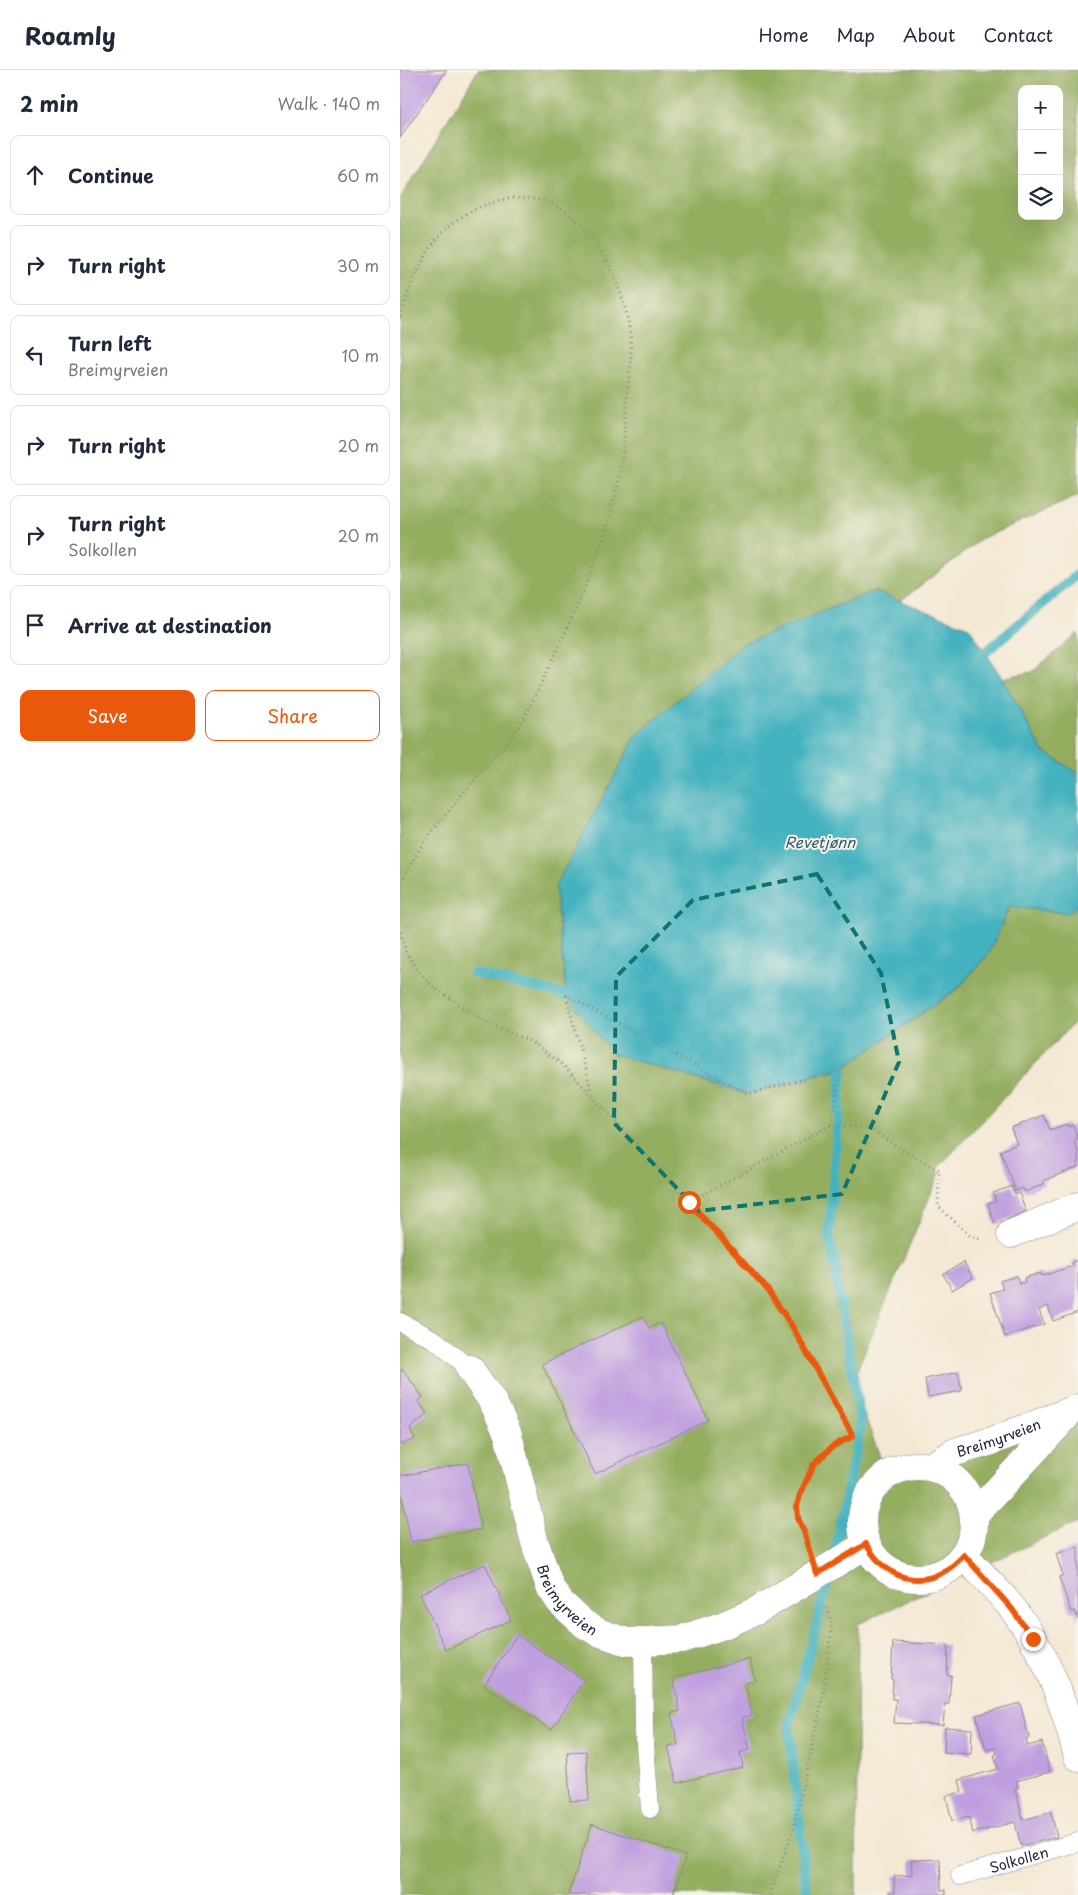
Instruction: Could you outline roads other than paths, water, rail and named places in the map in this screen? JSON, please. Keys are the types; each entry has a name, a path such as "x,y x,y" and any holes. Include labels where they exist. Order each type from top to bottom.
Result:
{"street":[{"path":"1011,1234 1078,1206"},
{"name":"Breimyrveien","path":"470,1369 493,1402 508,1434 535,1543 550,1587 560,1602 584,1624 598,1632 627,1642 682,1639 724,1625 756,1611 866,1544"},
{"name":"Breimyrveien","path":"930,1467 955,1452 992,1442 1074,1411"},
{"name":"Breimyrveien","path":"974,1515 1074,1411"},
{"path":"913,1466 930,1467 946,1474 960,1484 969,1498 974,1515 973,1536 964,1555 952,1568 937,1576 920,1579 904,1577 888,1570 875,1559 866,1544 862,1528 863,1510 869,1494 880,1480 896,1471 913,1466"},
{"path":"964,1555 1012,1609 1033,1639 1052,1676 1066,1711 1078,1757"}],"lane":[{"name":"Breimyrveien","path":"400,1322 435,1340 470,1369"},
{"path":"643,1641 644,1732 650,1809"},
{"name":"Solkollen","path":"960,1876 1078,1842"}],"water":[{"name":"Revetjønn","path":"874,591 969,627 1002,678 1043,751 1078,773 1078,904 1069,913 1009,907 989,953 959,987 842,1069 748,1094 613,1054 566,995 555,887 636,736 743,644"}],"waterway":[{"path":"986,652 1078,574"},
{"path":"473,973 566,995"},
{"path":"807,1895 789,1726 831,1570 861,1424 829,1233 842,1069"}]}
